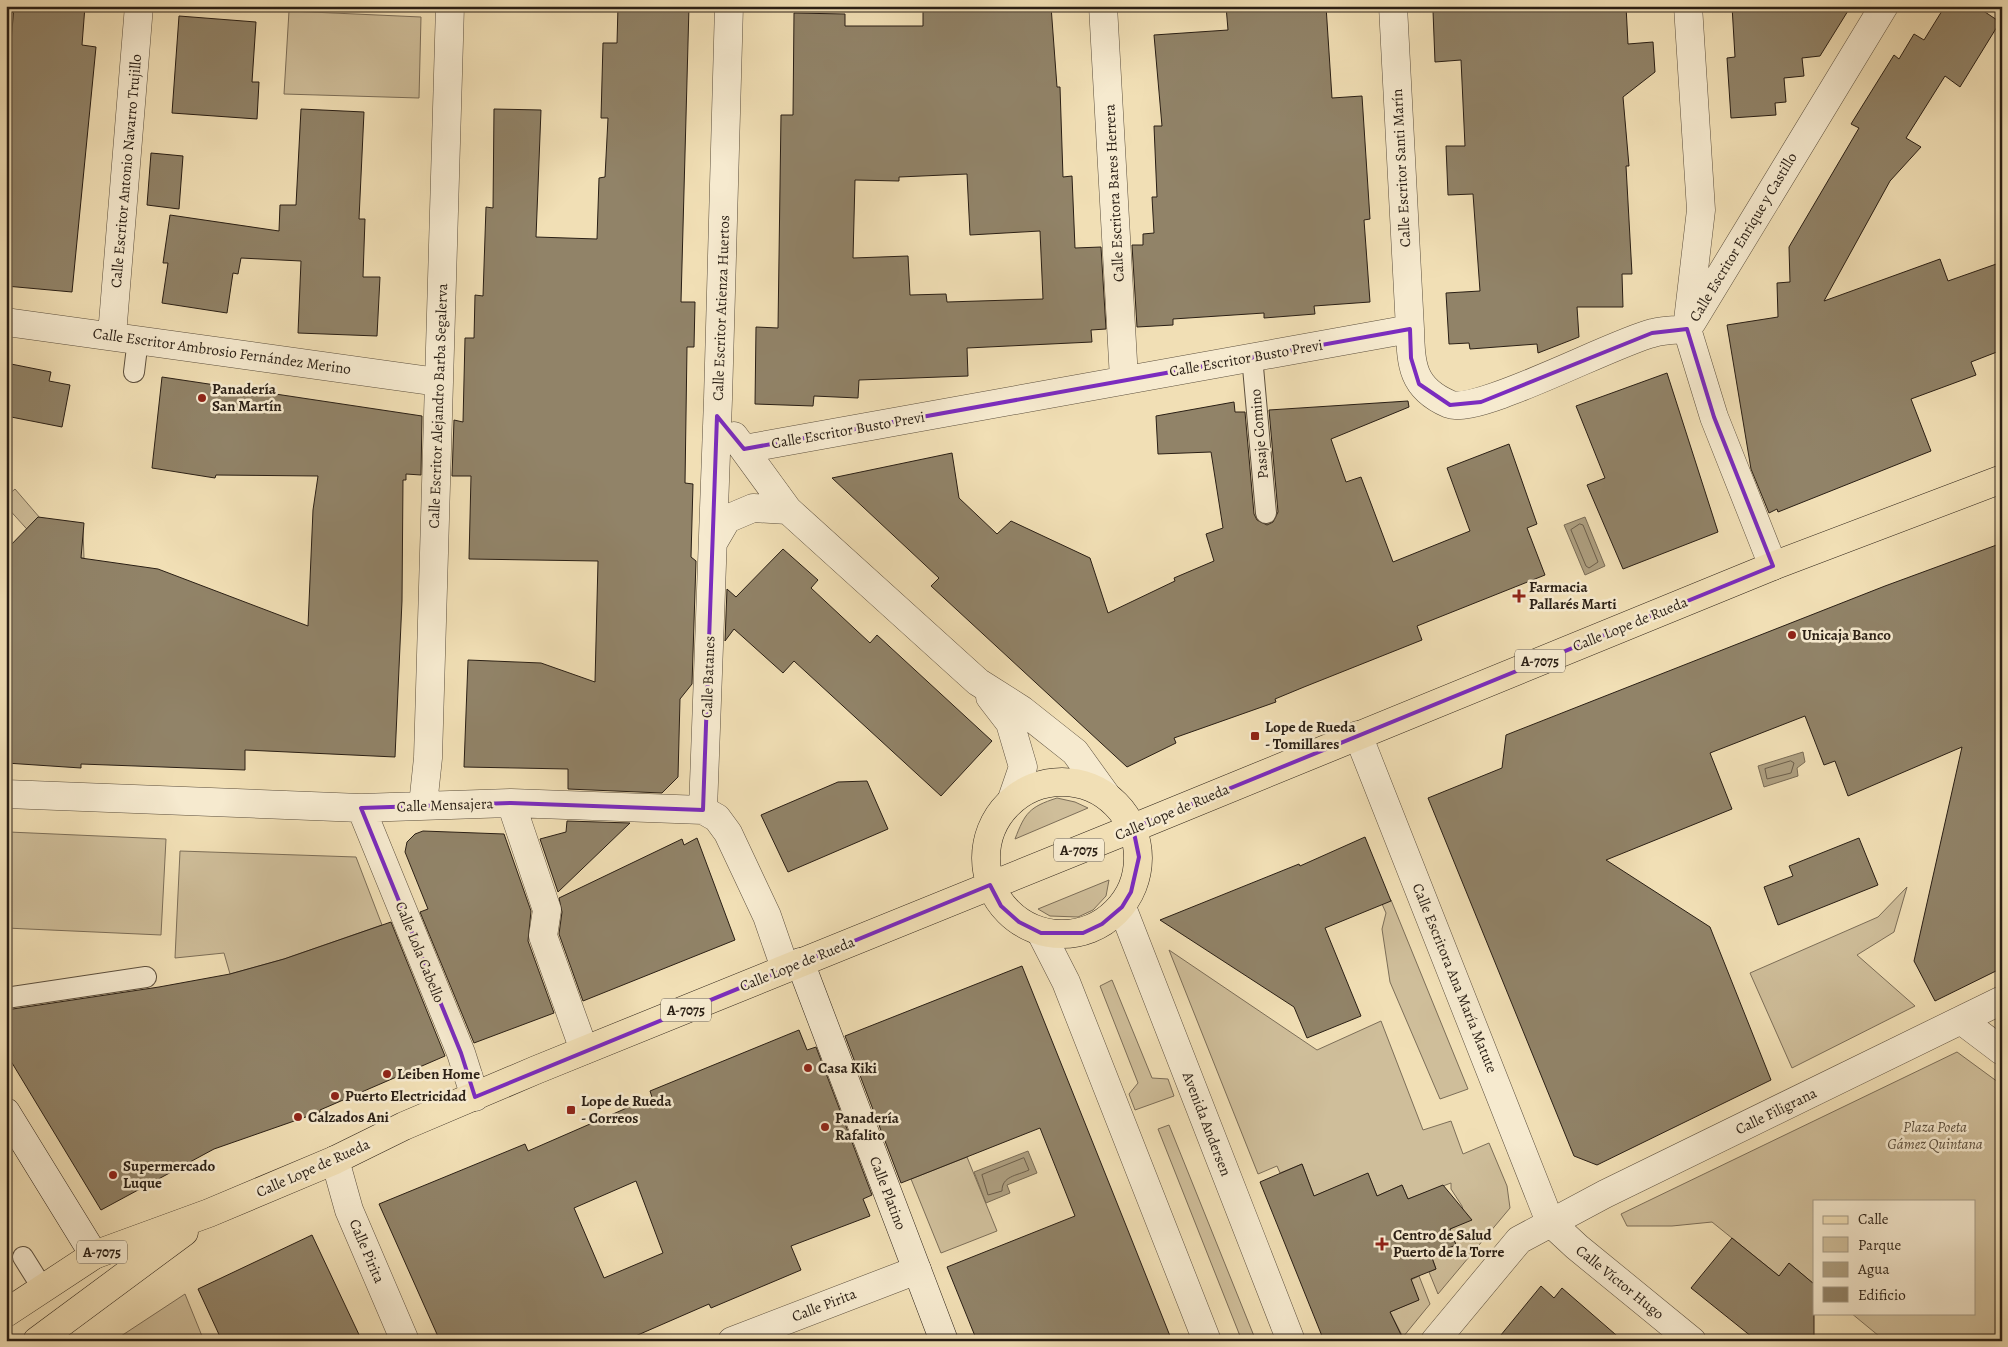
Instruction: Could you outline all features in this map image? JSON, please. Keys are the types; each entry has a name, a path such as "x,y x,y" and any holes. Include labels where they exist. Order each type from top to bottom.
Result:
{"main road":[{"name":"Calle Lope de Rueda","path":"6,1313 94,1255 209,1213 335,1160 404,1126 584,1050 698,1006 793,965 1773,566 2002,479"},
{"path":"1067,781 1095,788 1106,796 1118,805 1133,828 1139,857 1131,892 1122,907 1102,924 1083,932 1062,936 1041,933 1019,922 1001,906 990,885 984,854 993,824 1012,799 1040,784 1067,781"},
{"name":"Calle Lope de Rueda","path":"37,1341 209,1213"}],"street":[{"name":"Calle Escritor Antonio Navarro Trujillo","path":"125,337 139,6"},
{"name":"Calle Escritor Alejandro Barba Segalerva","path":"424,805 428,758 450,6"},
{"name":"Calle Escritor Atienza Huertos","path":"729,6 717,416 744,449 788,510 978,682 1022,710 1075,752 1106,796"},
{"name":"Calle Escritora Bares Herrera","path":"1103,6 1124,379"},
{"name":"Calle Escritor Santi Marín","path":"1393,6 1410,329"},
{"path":"1410,329 1411,358 1419,384 1450,405 1481,402 1652,333 1687,329 1701,210 1688,6"},
{"name":"Calle Escritor Enrique y Castillo","path":"1773,566 1714,417 1687,329 1884,6"},
{"name":"Calle Escritor Ambrosio Fernández Merino","path":"6,322 125,337 438,382"},
{"name":"Calle Escritor Busto Previ","path":"744,449 1124,379 1410,329"},
{"name":"Calle Batanes","path":"703,810 717,416"},
{"name":"Calle Batanes","path":"713,543 727,519 753,508 788,510"},
{"name":"Calle Escritor Atienza Huertos","path":"978,682 1010,723 1023,767 1012,799"},
{"name":"Calle Escritora Ana María Matute","path":"1358,735 1550,1222"},
{"name":"Calle Mensajera","path":"6,794 361,808 511,803 703,810"},
{"path":"511,803 547,910 543,936 584,1050"},
{"name":"Calle Lola Cabello","path":"361,808 461,1053 475,1097"},
{"path":"703,810 717,818 728,833 767,916 793,965"},
{"name":"Avenida Andersen","path":"1122,907 1291,1341"},
{"path":"1041,933 1066,982 1207,1341"},
{"name":"Calle Platino","path":"793,965 944,1341"},
{"name":"Calle Filigrana","path":"1435,1341 1520,1240 1550,1222 2002,1000"},
{"path":"1961,1020 2002,1051"},
{"path":"6,1112 94,1255"},
{"name":"Calle Pirita","path":"335,1160 349,1210 405,1341"},
{"name":"Calle Víctor Hugo","path":"1550,1222 1577,1247 1692,1341"},
{"name":"Calle Pirita","path":"732,1341 917,1270"}],"lane":[{"path":"125,337 134,372"},
{"name":"Pasaje Comino","path":"1252,356 1266,513"},
{"path":"6,998 146,977"},
{"path":"23,1257 43,1289"}],"highlighted area":[{"path":"1410,329 1411,358 1419,384 1450,405 1481,402 1652,333 1687,329 1714,417 1773,566 1133,828 1139,857 1131,892 1122,907 1102,924 1083,933 1041,933 1019,922 1001,906 990,885 475,1097 461,1053 361,808 511,803 703,810 717,416 744,449"}],"green space":[{"path":"289,11 421,17 419,98 284,94"},
{"path":"15,489 40,518 83,531 84,558 53,558 6,506 6,497"},
{"path":"1057,798 1075,802 1088,808 1015,839 1029,812"},
{"path":"9,832 166,839 161,935 6,928"},
{"path":"180,851 356,857 382,925 284,959 230,974 224,953 175,958"},
{"path":"1109,880 1106,896 1093,910 1078,917 1050,916 1038,909"},
{"path":"1907,887 1894,932 1857,955 1915,1006 1792,1068 1750,973 1878,917"},
{"path":"1391,900 1468,1089 1440,1099 1390,982 1382,929 1386,913 1382,904"},
{"path":"1169,950 1317,1050 1381,1021 1423,1130 1451,1121 1463,1154 1489,1143 1507,1186 1510,1208 1438,1294 1429,1272 1436,1269 1431,1255 1456,1245 1450,1229 1466,1221 1462,1206 1451,1189 1451,1183 1408,1199 1402,1185 1377,1196 1368,1174 1314,1196 1302,1164 1280,1173 1277,1166 1258,1174"},
{"path":"1112,980 1152,1078 1168,1079 1174,1096 1135,1110 1129,1094 1138,1083 1100,986"},
{"name":"Plaza Poeta Gámez Quintana","path":"1957,1052 2002,1085 2002,1341 1885,1341 1852,1314 1976,1314 1976,1200 1813,1200 1813,1283 1790,1264 1779,1276 1712,1222 1672,1226 1627,1226 1621,1214"},
{"path":"1169,1125 1256,1341 1242,1341 1158,1129"},
{"path":"967,1157 997,1231 941,1253 911,1179"},
{"path":"1419,1276 1430,1304 1403,1337 1390,1312 1418,1300 1411,1280"},
{"path":"185,1294 204,1341 118,1341 118,1338"}],"water":[{"path":"1585,517 1605,566 1585,575 1564,525"},
{"path":"1803,752 1805,762 1797,768 1798,776 1764,787 1758,766"},
{"path":"1028,1151 1037,1173 1007,1185 1010,1193 986,1203 974,1172"}],"building":[{"path":"14,6 85,6 82,45 96,47 72,292 6,286 6,54 10,54"},
{"path":"618,6 689,6 681,302 695,302 694,347 687,347 685,483 693,484 691,557 696,561 692,684 680,699 678,777 662,793 568,789 568,769 464,767 468,660 541,663 595,682 598,561 469,559 471,476 452,476 454,420 463,422 465,338 474,338 475,295 483,296 486,207 493,208 494,109 541,110 536,237 597,239 599,178 605,177 608,118 601,118 603,43 617,43"},
{"path":"923,6 1051,6 1057,87 1060,87 1063,177 1072,176 1075,248 1101,247 1106,329 1091,330 1092,342 967,348 968,376 859,380 858,398 814,396 813,406 755,404 756,327 778,328 781,115 793,115 794,13 845,14 845,26 923,26","holes":["967,174 970,235 1040,231 1043,299 947,302 946,294 910,295 908,256 853,258 855,180 899,181 899,177"]},
{"path":"1226,6 1326,6 1332,98 1362,96 1370,219 1364,220 1370,302 1314,306 1315,314 1264,318 1264,313 1173,319 1173,325 1137,327 1132,245 1143,245 1143,234 1154,233 1152,197 1157,197 1154,126 1162,126 1154,35 1228,30"},
{"path":"1514,6 1626,6 1628,44 1653,42 1655,72 1623,97 1629,166 1626,166 1632,274 1622,274 1623,307 1577,307 1579,337 1538,353 1537,344 1470,349 1469,343 1449,344 1446,293 1480,291 1473,194 1448,195 1446,146 1465,146 1461,60 1435,62 1433,11"},
{"path":"1732,6 1851,6 1820,56 1802,58 1804,76 1784,78 1786,102 1775,103 1776,115 1731,118 1727,58 1735,57"},
{"path":"1945,6 1976,6 2000,22 1960,87 1945,76 1906,138 1921,147 1890,181 1824,301 1940,259 1948,281 2002,262 2002,350 1971,362 1976,375 1911,399 1931,451 1778,512 1777,509 1769,513 1751,469 1727,325 1778,317 1777,283 1790,282 1789,247 1859,128 1851,124 1894,55 1899,59 1914,34 1924,40"},
{"path":"179,16 256,22 252,82 259,82 257,119 172,113"},
{"path":"301,109 364,112 359,219 365,219 363,277 380,277 377,336 298,333 301,261 241,258 238,274 233,273 227,313 162,303 168,263 163,263 170,215 279,231 280,205 296,205"},
{"path":"151,153 183,156 179,209 147,205"},
{"path":"6,363 51,372 49,381 70,385 62,427 6,416"},
{"path":"1667,373 1718,532 1623,569 1587,485 1605,478 1576,406"},
{"path":"162,377 422,416 421,475 406,474 406,480 403,480 402,601 395,757 245,750 245,770 81,764 81,768 6,763 6,550 38,517 84,523 81,558 158,569 308,626 313,510 318,476 216,475 215,478 152,468"},
{"path":"1408,401 1409,407 1331,439 1346,482 1361,477 1393,562 1470,531 1447,468 1509,444 1537,524 1527,528 1545,575 1417,626 1422,640 1275,699 1276,702 1174,738 1176,743 1127,767 931,586 939,578 832,478 952,453 959,498 997,534 1011,521 1090,558 1108,613 1175,581 1174,578 1214,561 1206,534 1223,528 1211,452 1158,454 1156,416 1234,402 1235,412 1245,412 1254,514 1257,520 1267,525 1273,522 1278,512 1269,410"},
{"path":"2002,543 2002,968 1935,1001 1914,961 1962,747 1848,796 1835,761 1824,765 1805,716 1710,753 1732,809 1606,860 1710,927 1771,1080 1597,1165 1574,1156 1428,798 1502,768 1506,735 1885,586"},
{"path":"783,549 818,580 811,588 870,643 877,635 992,741 941,796 794,661 783,673 734,629 725,641 727,589 736,597"},
{"path":"867,781 888,829 788,872 761,815 838,782"},
{"path":"567,821 630,823 558,892 540,839 566,832"},
{"path":"423,831 504,834 531,911 528,941 554,1013 474,1043 420,912 428,909 405,852 407,842 415,834"},
{"path":"1365,837 1391,901 1325,928 1361,1016 1307,1038 1294,1007 1160,920 1299,864 1300,866"},
{"path":"697,838 735,940 583,1001 559,934 562,912 559,898 682,839 684,845"},
{"path":"1859,838 1878,885 1778,925 1764,887 1793,876 1789,866"},
{"path":"391,922 445,1056 320,1110 320,1112 214,1149 101,1210 6,1053 6,1010 159,987 230,974 284,959"},
{"path":"1022,966 1172,1341 977,1341 947,1267 1075,1216 1040,1128 901,1183 845,1036"},
{"path":"799,1030 807,1050 816,1047 872,1195 863,1199 870,1216 791,1246 801,1270 711,1308 709,1304 624,1341 440,1341 379,1204 525,1144 528,1151 652,1097 650,1091","holes":["636,1181 663,1253 604,1278 574,1208"]},
{"name":"Centro de Salud Puerto de la Torre","path":"1302,1164 1314,1196 1368,1173 1377,1196 1402,1185 1408,1199 1443,1185 1472,1220 1450,1229 1456,1245 1431,1255 1436,1269 1411,1279 1419,1300 1390,1312 1404,1341 1324,1341 1260,1182"},
{"path":"312,1235 362,1341 222,1341 198,1289"},
{"path":"1732,1238 1779,1276 1789,1263 1813,1283 1814,1341 1757,1341 1691,1288"},
{"path":"1541,1286 1554,1298 1562,1288 1623,1341 1496,1341"}],"place":[{"name":"Panadería San Martín","path":"202,398"},
{"name":"Farmacia Pallarés Marti","path":"1519,596"},
{"name":"Unicaja Banco","path":"1792,635"},
{"name":"Lope de Rueda - Tomillares","path":"1255,736"},
{"name":"Casa Kiki","path":"808,1068"},
{"name":"Leiben Home","path":"387,1074"},
{"name":"Puerto Electricidad","path":"335,1096"},
{"name":"Lope de Rueda - Correos","path":"571,1110"},
{"name":"Calzados Ani","path":"298,1117"},
{"name":"Panadería Rafalito","path":"825,1127"},
{"name":"Supermercado Luque","path":"113,1175"},
{"name":"Centro de Salud Puerto de la Torre","path":"1382,1244"}]}
